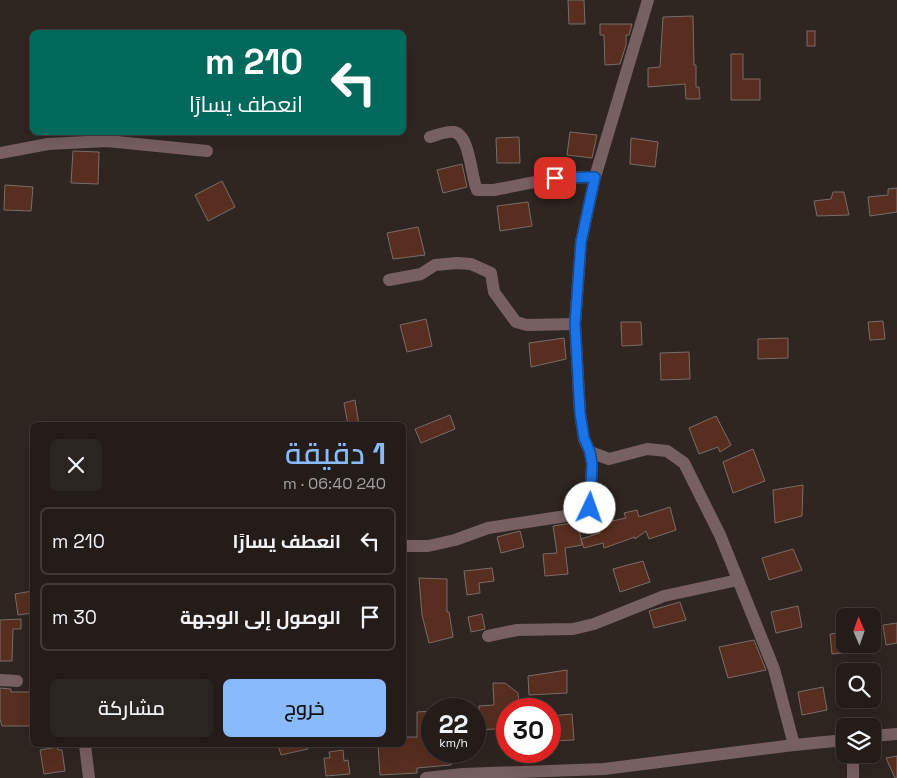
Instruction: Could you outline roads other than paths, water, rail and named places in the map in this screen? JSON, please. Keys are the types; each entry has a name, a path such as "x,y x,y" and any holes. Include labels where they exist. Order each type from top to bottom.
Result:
{"street":[{"path":"407,546 428,546 455,540 488,528 586,512 590,508 592,473 590,452 584,438 580,413 575,324 581,242 595,177 648,0"},
{"path":"430,137 451,132 461,136 467,146 477,190 494,190 555,178 595,177"},
{"path":"0,153 48,144 107,141 207,151"},
{"path":"389,280 421,274 435,265 471,264 491,273 494,292 516,322 528,325 575,324"},
{"path":"590,452 609,459 647,449 667,451 684,463 720,535 774,669 794,745"},
{"path":"488,636 517,630 573,629 594,624 664,596 738,580"},
{"path":"0,680 17,681"},
{"path":"881,735 897,734"},
{"path":"426,778 462,774 604,769 836,741"},
{"path":"85,747 89,778"},
{"path":"853,778 854,763"}]}
